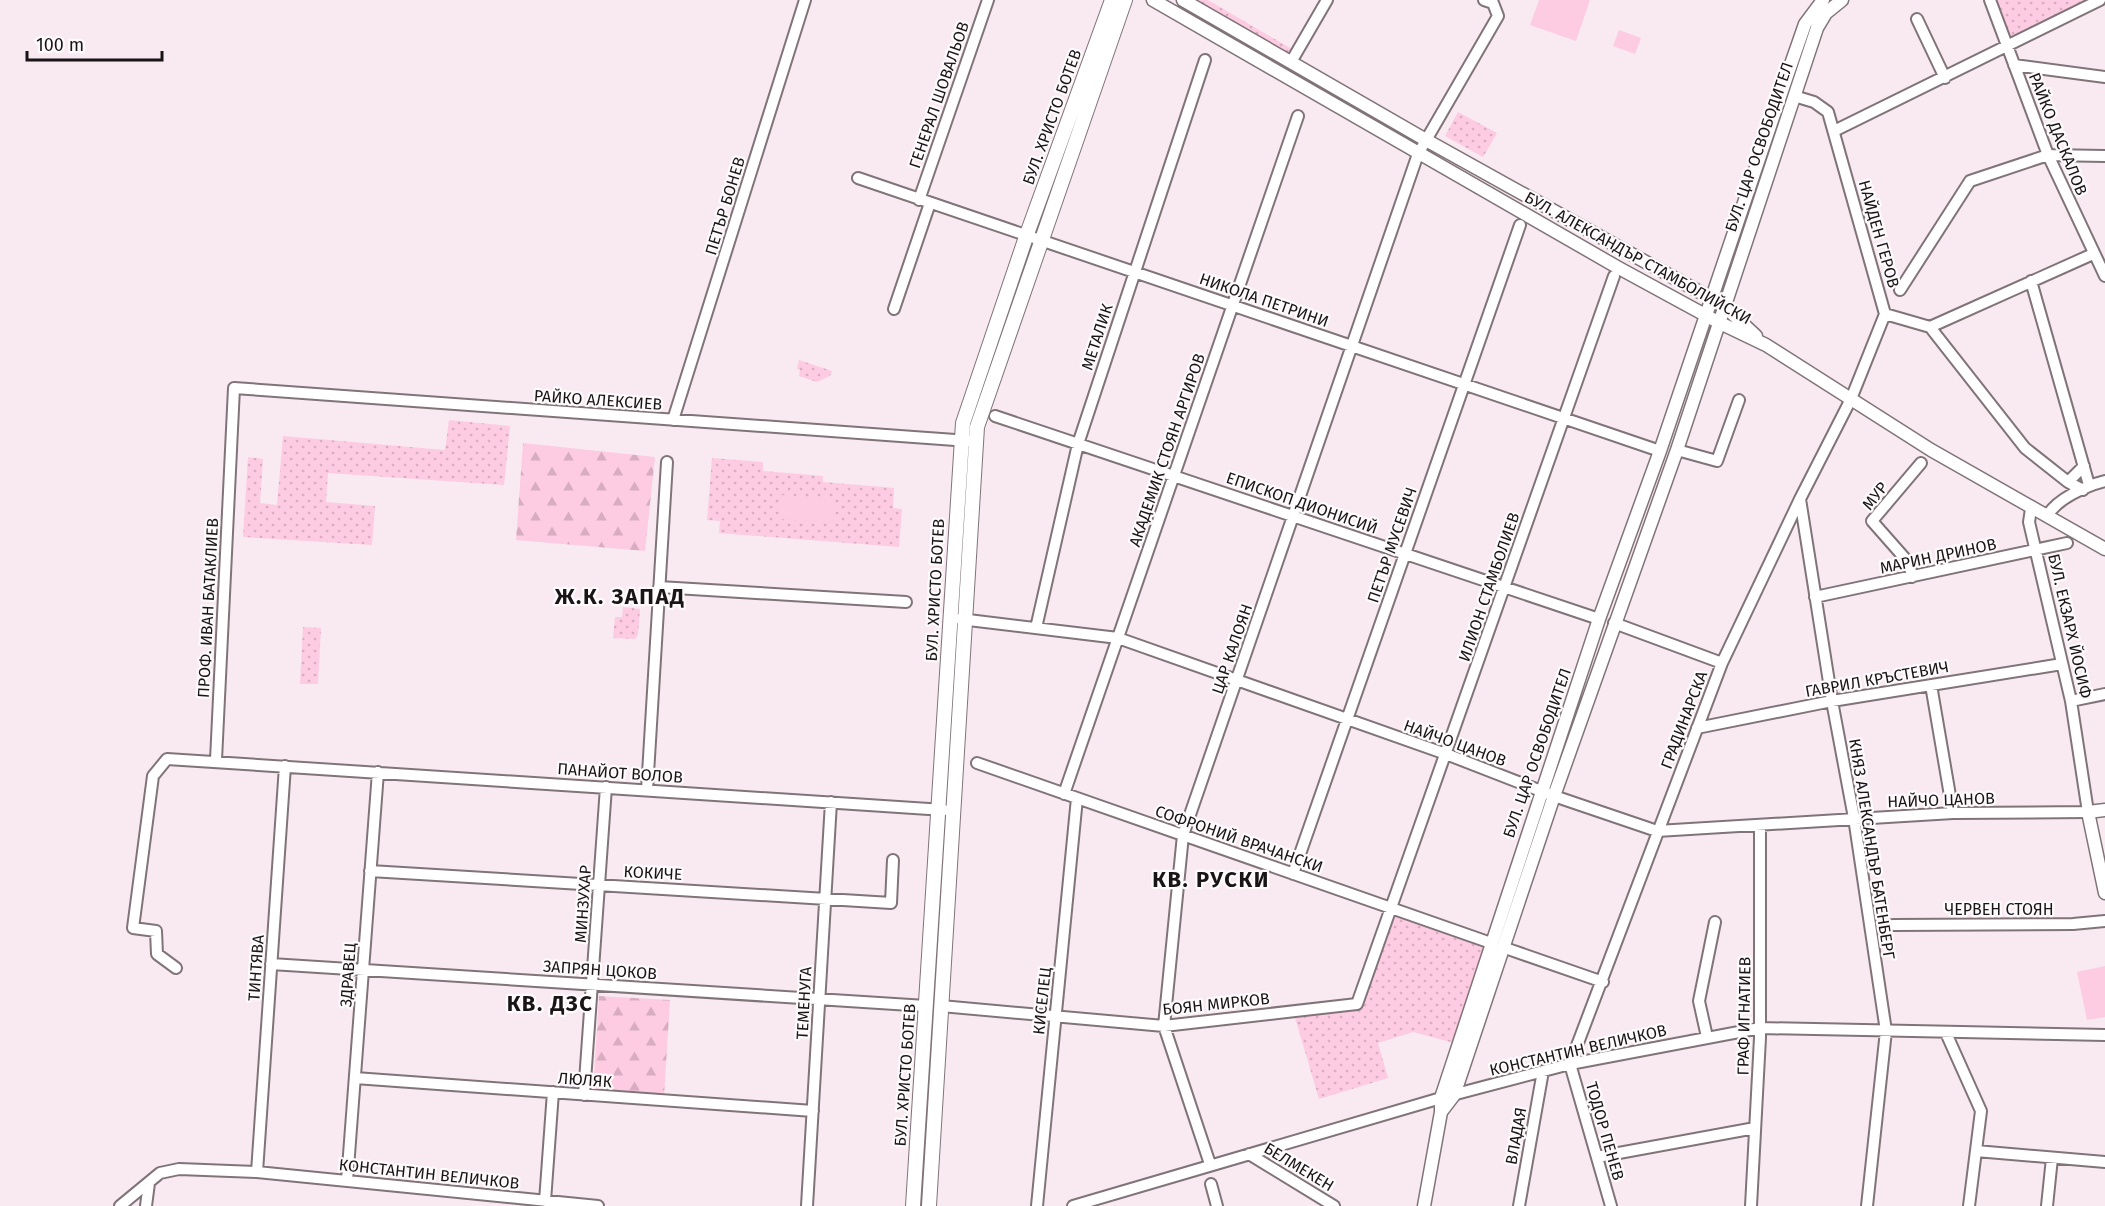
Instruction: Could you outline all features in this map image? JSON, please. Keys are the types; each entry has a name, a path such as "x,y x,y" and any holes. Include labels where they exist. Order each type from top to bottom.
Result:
{"main road":[{"name":"БУЛ. ХРИСТО БОТЕВ","path":"929,1206 940,1006 950,618 961,440 968,406 1027,234 1112,0"},
{"name":"БУЛ. ХРИСТО БОТЕВ","path":"913,1206 926,1006 965,620 975,442 982,411 1125,0"}],"street":[{"name":"ПЕТЪР БОНЕВ","path":"673,420 805,0"},
{"name":"ГЕНЕРАЛ ШОВАЛЬОВ","path":"894,309 988,0"},
{"name":"БУЛ. АЛЕКСАНДЪР СТАМБОЛИЙСКИ","path":"1153,0 1418,154 1705,316 1766,345 1931,450 2031,509 2105,549"},
{"name":"БУЛ. АЛЕКСАНДЪР СТАМБОЛИЙСКИ","path":"1183,0 1426,140 1723,305 1766,345"},
{"path":"1291,62 1327,0"},
{"name":"ЦАР КАЛОЯН","path":"1210,1164 1164,1026 1183,836 1418,154 1498,16 1493,3 1484,0"},
{"name":"БУЛ. ЦАР ОСВОБОДИТЕЛ","path":"1424,1206 1441,1112 1441,1098 1541,791 1599,619 1660,451 1800,37 1812,13 1823,0"},
{"name":"РАЙКО ДАСКАЛОВ","path":"1990,0 2048,155 2105,276"},
{"path":"1834,131 2008,48 2100,0"},
{"name":"БУЛ. ЦАР ОСВОБОДИТЕЛ","path":"1441,1112 1454,1095 1554,796 1677,450 1723,305 1817,28 1837,2"},
{"path":"1917,19 1945,78"},
{"name":"МЕТАЛИК","path":"1036,628 1078,444 1205,60"},
{"path":"2014,65 2105,77"},
{"name":"НАЙДЕН ГЕРОВ","path":"1794,96 1823,107 1828,112 1885,314 1851,399"},
{"name":"АКАДЕМИК СТОЯН АРГИРОВ","path":"1064,794 1298,116"},
{"path":"1900,290 1970,181 2048,155 2105,156"},
{"name":"НИКОЛА ПЕТРИНИ","path":"858,178 1043,239 1660,451"},
{"name":"ПЕТЪР МУСЕВИЧ","path":"1293,874 1521,225"},
{"path":"1930,327 2093,254"},
{"name":"ИЛИОН СТАМБОЛИЕВ","path":"1392,909 1614,276"},
{"path":"2031,281 2084,466 2086,487"},
{"path":"1885,314 1930,327 2025,448 2068,482 2086,487"},
{"name":"РАЙКО АЛЕКСИЕВ","path":"234,388 975,442"},
{"name":"ПРОФ. ИВАН БАТАКЛИЕВ","path":"216,760 234,388"},
{"name":"ГРАДИНАРСКА","path":"1570,1064 1722,663 1800,499 1851,399"},
{"path":"1677,450 1717,461 1739,400"},
{"name":"ЕПИСКОП ДИОНИСИЙ","path":"995,416 1599,619"},
{"path":"647,790 668,462"},
{"name":"МУР","path":"1912,577 1909,562 1872,521 1922,463"},
{"path":"2068,482 2084,466"},
{"path":"2047,516 2053,506 2086,487 2105,482"},
{"name":"КНЯЗ АЛЕКСАНДЪР БАТЕНБЕРГ","path":"1800,499 1832,701 1854,818 1886,1031 1867,1206"},
{"name":"БУЛ. ЕКЗАРХ ЙОСИФ","path":"2031,509 2029,522 2071,701 2088,812 2105,893"},
{"name":"МАРИН ДРИНОВ","path":"1815,597 2067,543"},
{"path":"659,587 906,602"},
{"name":"НАЙЧО ЦАНОВ","path":"950,618 1118,638 1657,831 1953,813 2088,812"},
{"path":"1614,623 1722,663"},
{"name":"ГАВРИЛ КРЪСТЕВИЧ","path":"1697,728 1832,701 2062,664"},
{"path":"1931,685 1953,813"},
{"path":"2071,701 2105,694"},
{"path":"176,968 157,954 156,931 133,928 153,776 167,759 216,760 285,766"},
{"name":"СОФРОНИЙ ВРАЧАНСКИ","path":"977,763 1491,943"},
{"name":"ПАНАЙОТ ВОЛОВ","path":"285,766 946,810"},
{"name":"ТИНТЯВА","path":"257,1172 285,766"},
{"name":"ЗДРАВЕЦ","path":"347,1181 378,772"},
{"name":"МИНЗУХАР","path":"584,1095 606,787"},
{"name":"КИСЕЛЕЦ","path":"1037,1206 1077,798"},
{"name":"ТЕМЕНУГА","path":"807,1206 831,802"},
{"path":"2088,812 2105,810"},
{"name":"ГРАФ ИГНАТИЕВ","path":"1751,1206 1760,1028 1760,826"},
{"name":"КОКИЧЕ","path":"370,871 891,903 893,860"},
{"name":"БОЯН МИРКОВ","path":"940,1006 1164,1026 1357,1004 1392,909"},
{"name":"ЧЕРВЕН СТОЯН","path":"1893,925 2073,924 2105,921"},
{"path":"1707,1037 1699,1001 1715,922"},
{"path":"1508,949 1603,982"},
{"name":"ЗАПРЯН ЦОКОВ","path":"271,964 926,1006"},
{"name":"КОНСТАНТИН ВЕЛИЧКОВ","path":"1073,1206 1210,1164 1570,1064 1760,1028 2105,1035"},
{"path":"1946,1033 1981,1111 1969,1206"},
{"name":"ТОДОР ПЕНЕВ","path":"1570,1064 1611,1206"},
{"path":"1462,1070 1466,1079 1478,1088"},
{"name":"ВЛАДАЯ","path":"1519,1206 1543,1071"},
{"name":"ЛЮЛЯК","path":"355,1078 813,1111"},
{"path":"545,1201 553,1092"},
{"path":"1597,1156 1755,1128"},
{"path":"1976,1151 2105,1162"},
{"name":"БЕЛМЕКЕН","path":"1249,1154 1334,1206"},
{"path":"2048,1206 2052,1158"},
{"name":"КОНСТАНТИН ВЕЛИЧКОВ","path":"120,1206 168,1169 257,1172 598,1206"},
{"path":"146,1206 149,1183"},
{"path":"1211,1184 1217,1206"}],"green space":[{"path":"1183,0 1208,0 1297,52 1291,62"},
{"path":"1539,0 1590,0 1576,41 1530,25"},
{"path":"1990,0 2100,0 2008,48"},
{"path":"1619,30 1641,38 1635,54 1613,46"},
{"path":"1458,112 1497,133 1483,157 1445,136"},
{"path":"799,360 832,371 830,376 817,382 799,376 800,370 797,369"},
{"path":"449,420 510,426 504,485 328,473 326,502 375,506 372,545 243,537 248,457 263,459 260,503 277,505 283,436 445,450"},
{"path":"523,443 655,457 645,551 516,540"},
{"path":"712,458 763,462 763,471 823,476 823,482 894,488 893,508 902,509 899,547 719,533 720,521 707,520"},
{"path":"782,495 834,500 833,523 780,519"},
{"path":"623,607 640,609 638,635 635,639 613,638 615,617 622,617"},
{"path":"303,627 321,628 318,684 300,684"},
{"path":"1392,909 1491,943 1458,1044 1413,1032 1378,1043 1388,1078 1319,1099 1293,1011 1357,1004"},
{"path":"2105,966 2105,1017 2087,1020 2077,972"},
{"path":"599,996 670,1000 664,1096 593,1091"}],"district":[{"name":"Ж.К. ЗАПАД","path":"620,596"},
{"name":"КВ. РУСКИ","path":"1211,879"},
{"name":"КВ. ДЗС","path":"550,1003"}]}
